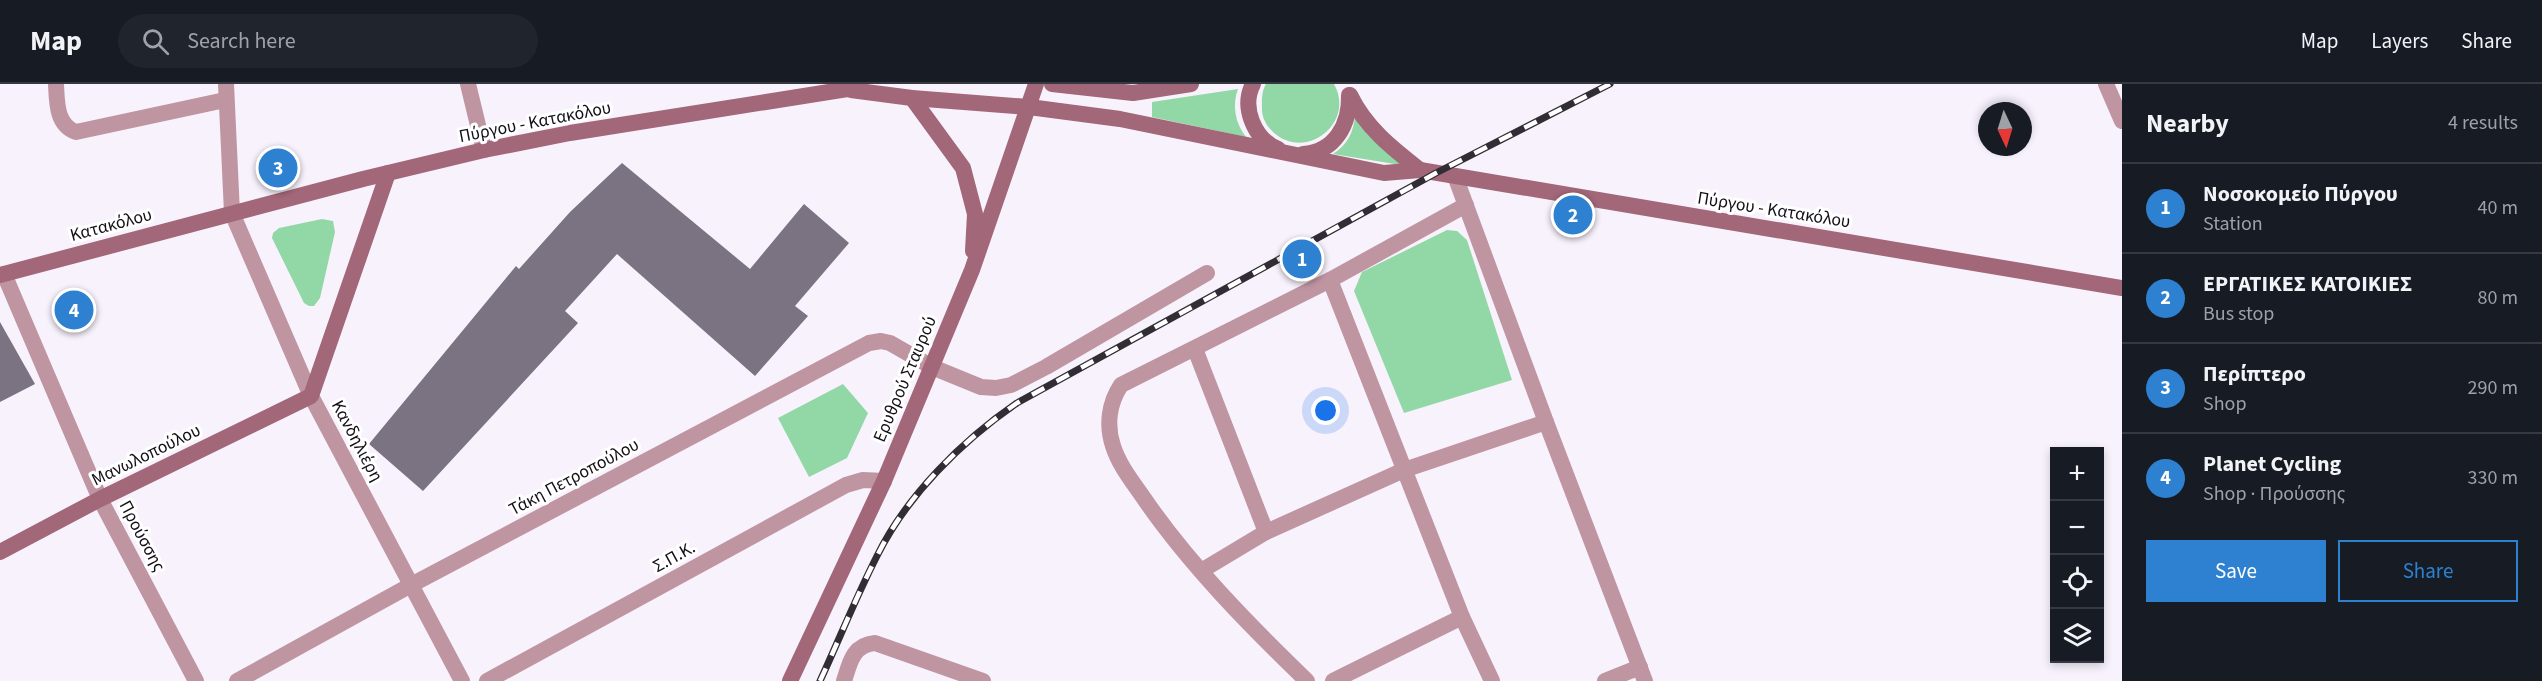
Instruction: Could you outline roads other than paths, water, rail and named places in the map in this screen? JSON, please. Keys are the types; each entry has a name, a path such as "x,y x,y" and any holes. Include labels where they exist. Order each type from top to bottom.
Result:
{"main road":[{"name":"Πύργου - Κατακόλου","path":"232,213 484,150 570,133 851,90 872,84"},
{"name":"Ερυθρού Σταυρού","path":"790,681 884,481 972,270 1036,84"},
{"path":"1052,84 1133,93 1191,84"},
{"name":"Πύργου - Κατακόλου","path":"1253,84 1248,106 1252,122 1261,137 1274,148 1290,153 1306,154 1322,149 1335,140 1345,126 1350,111 1348,89"},
{"name":"Πύργου - Κατακόλου","path":"1348,89 1358,112 1372,129 1420,170"},
{"name":"Πύργου - Κατακόλου","path":"851,90 912,98 1029,106 1120,118 1384,172 1420,170 2122,288"},
{"path":"912,98 963,168 975,214 972,270"},
{"path":"311,396 388,173"},
{"name":"Κατακόλου","path":"2,274 232,213"},
{"name":"Μανωλοπούλου","path":"0,552 100,499 311,396"}],"street":[{"path":"56,84 58,111 62,121 68,129 76,132 86,132 225,92"},
{"path":"468,84 484,150"},
{"path":"2106,84 2122,121"},
{"name":"Κανδηλιέρη","path":"225,92 232,213 311,396 462,681"},
{"path":"1455,176 1642,674 1605,681"},
{"path":"1307,681 1201,571 1164,528 1124,470 1112,445 1109,414 1113,397 1121,386 1330,280 1466,205"},
{"name":"Τάκη Πετροπούλου","path":"237,681 411,585 869,343 881,341 890,344 932,367 981,387 996,388 1011,385 1102,337 1207,273"},
{"name":"Προύσσης","path":"2,274 100,499 196,681"},
{"path":"1330,280 1462,617 1492,681"},
{"path":"1195,349 1266,532"},
{"path":"1201,571 1266,532 1404,470 1546,422"},
{"name":"Σ.Π.Κ.","path":"488,681 846,485 863,480 884,481"},
{"path":"1333,681 1462,617"},
{"path":"844,681 854,653 859,647 875,643 983,681"}],"railway":[{"path":"820,681 869,571 889,533 938,471 956,452 996,418 1017,403 1436,173 1610,84"}],"place":[{"name":"Περίπτερο","path":"278,168"},
{"name":"ΕΡΓΑΤΙΚΕΣ ΚΑΤΟΙΚΙΕΣ","path":"1573,215"},
{"name":"Νοσοκομείο Πύργου","path":"1302,259"},
{"name":"Planet Cycling","path":"74,310"}]}
